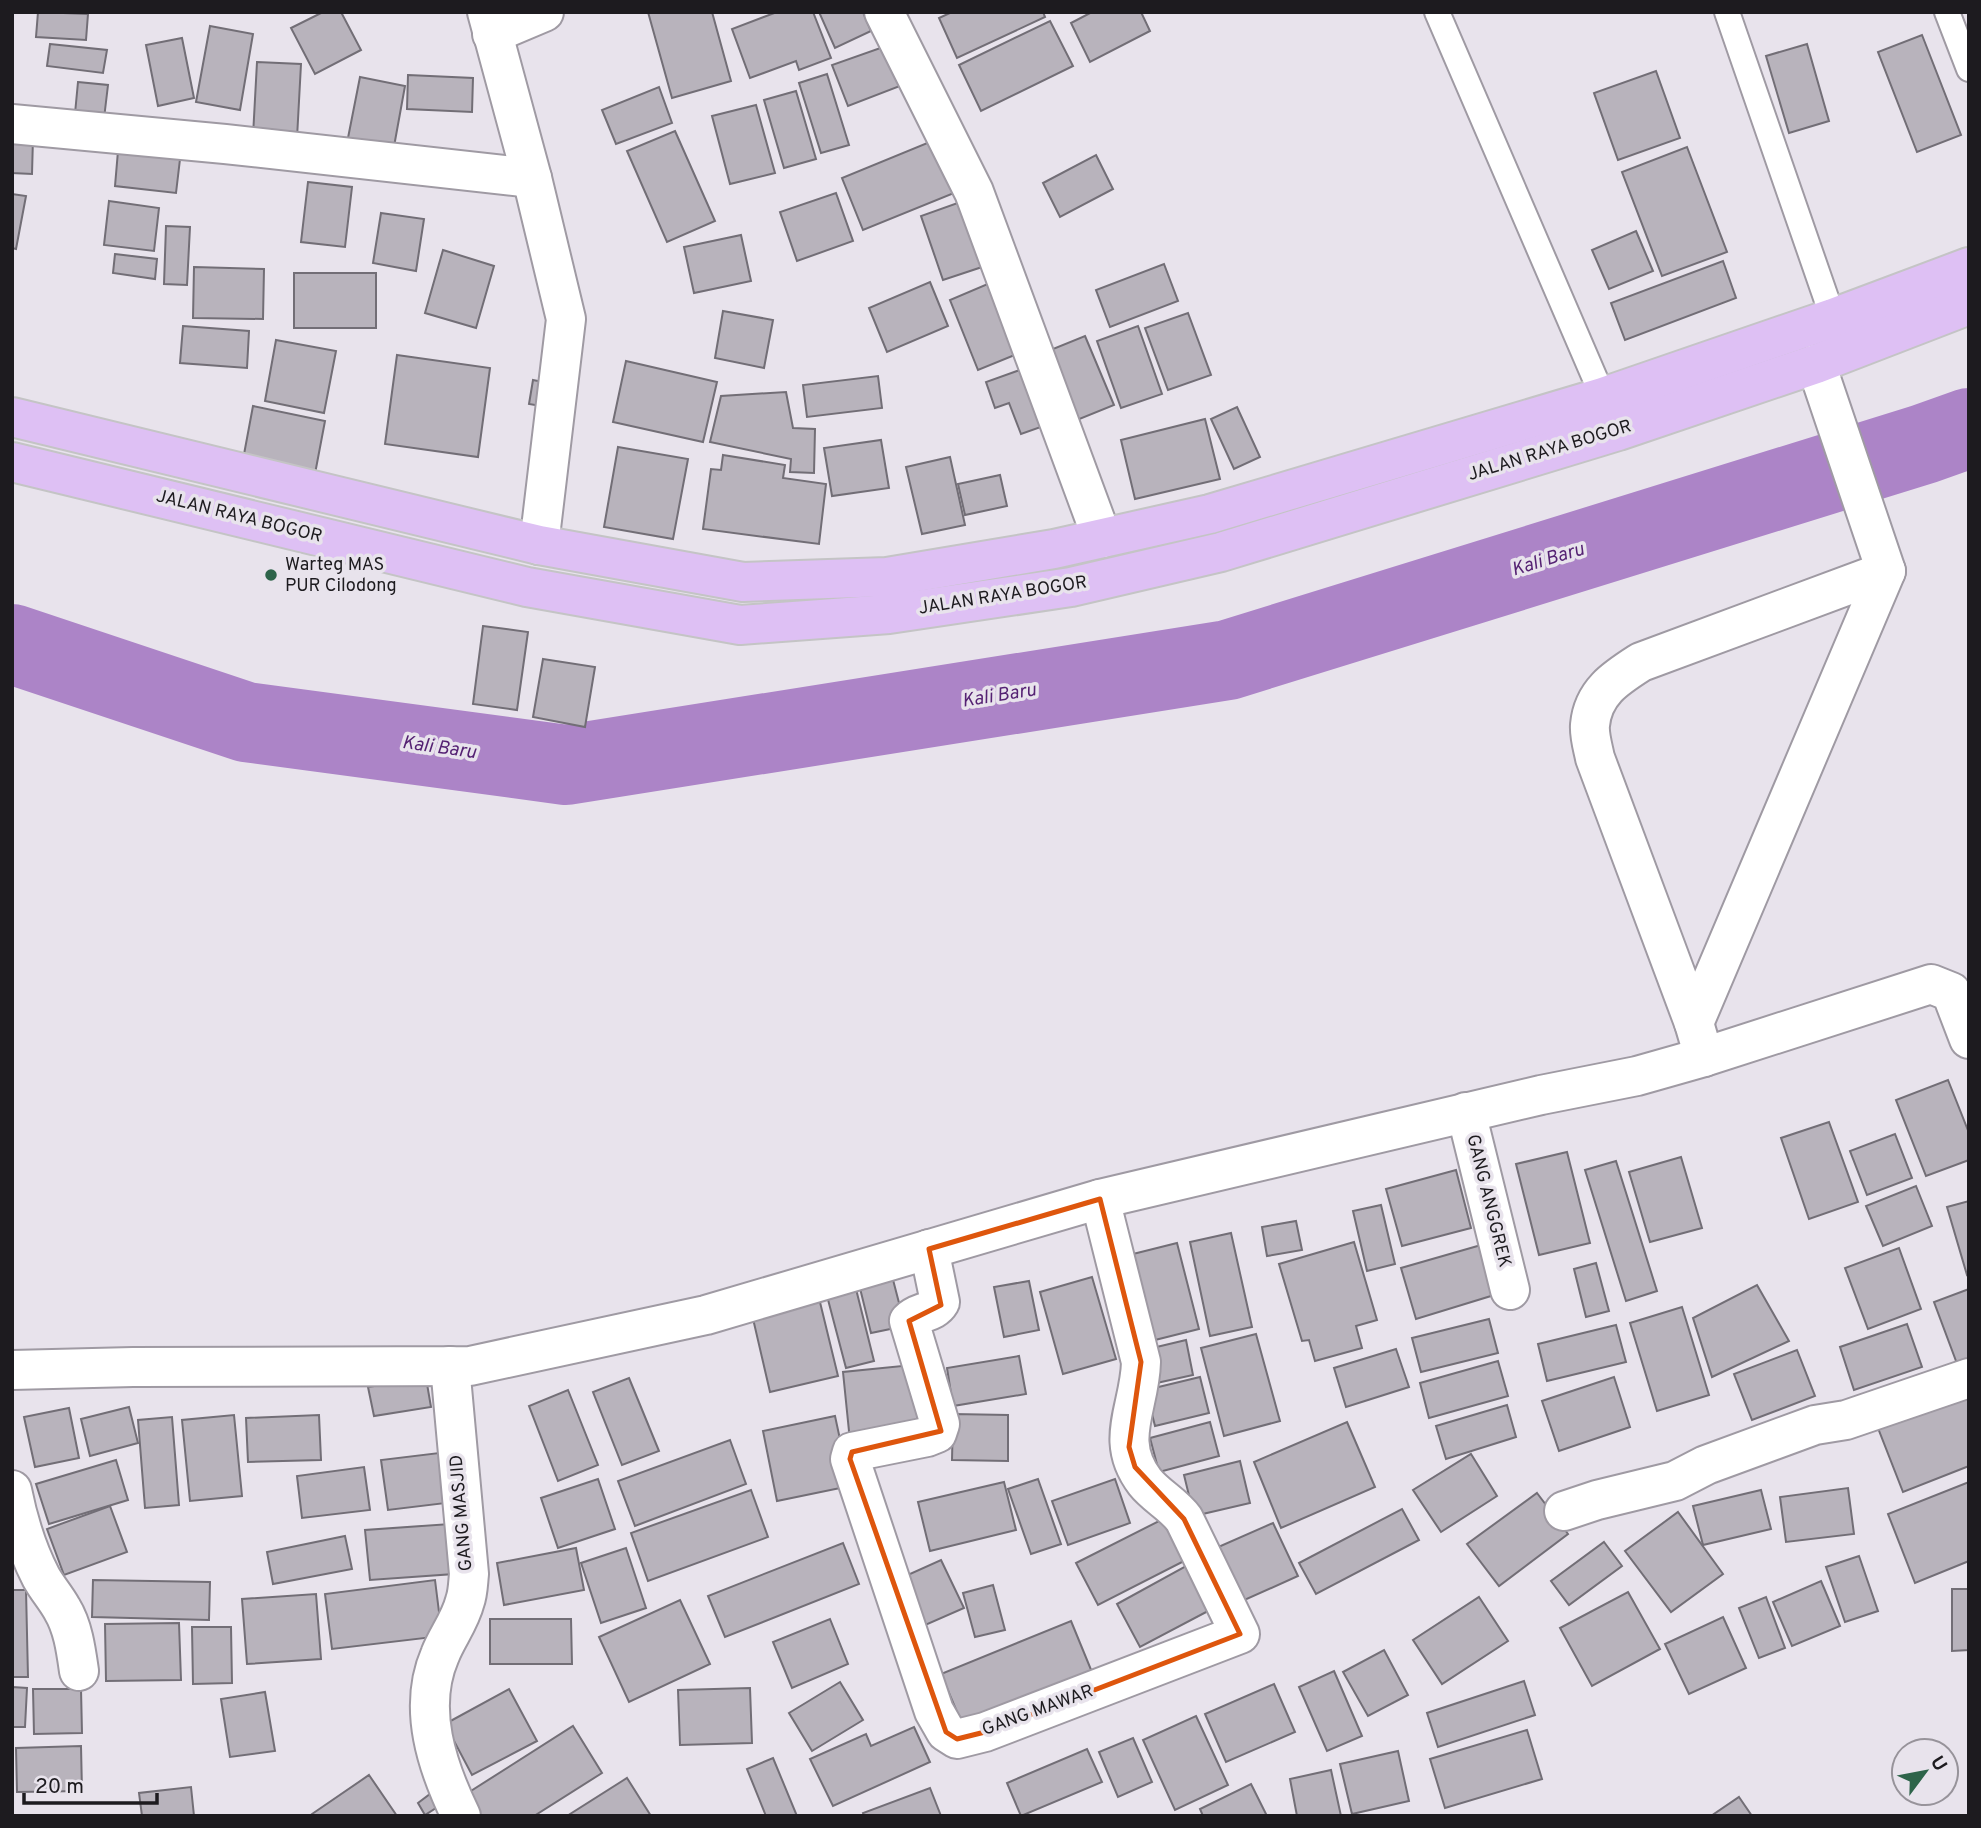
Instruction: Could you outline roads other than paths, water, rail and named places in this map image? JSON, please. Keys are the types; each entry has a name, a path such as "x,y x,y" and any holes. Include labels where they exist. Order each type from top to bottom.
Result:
{"highway":[{"name":"JALAN RAYA BOGOR","path":"12,417 539,545 743,582 887,577 1054,549 1210,514 1603,397 1833,318 1969,267"},
{"name":"JALAN RAYA BOGOR","path":"12,462 527,587 740,625 889,614 1071,587 1220,552 1618,431 1816,364 1969,306"}],"street":[{"path":"539,545 566,319 532,178 490,23 544,12"},
{"path":"884,12 974,192 1102,538"},
{"path":"12,124 226,144 532,178"},
{"path":"1699,1040 1886,571 1816,364"},
{"path":"1699,1040 1595,758 1589,726 1595,703 1612,680 1641,662 1886,571"},
{"path":"12,1370 470,1366 706,1315 1100,1199 1466,1112 1637,1076 1699,1040 1931,984 1951,992 1969,1039"},
{"name":"GANG ANGGREK","path":"1466,1112 1510,1290"},
{"name":"GANG MAWAR","path":"929,1249 940,1302 930,1311 912,1317 909,1321 940,1424 937,1433 852,1452 850,1459 934,1711 946,1732 957,1739 985,1732 1240,1634 1184,1519 1174,1506 1148,1485 1135,1467 1129,1447 1130,1420 1140,1380 1141,1363 1100,1199"},
{"name":"GANG MASJID","path":"450,1366 469,1574 465,1601 439,1656 430,1686 429,1718 438,1760 461,1816"},
{"path":"1564,1511 1675,1481 1706,1465 1802,1429 1846,1420 1969,1378"},
{"path":"12,1490 25,1541 42,1578 69,1624 79,1671"}],"lane":[{"path":"1437,12 1603,397"},
{"path":"1727,12 1833,318"},
{"path":"1947,12 1969,69"}],"waterway":[{"name":"Kali Baru","path":"12,644 246,722 566,765 1228,660 1969,428"}],"place":[{"name":"Warteg MAS PUR Cilodong","path":"271,575"}]}
